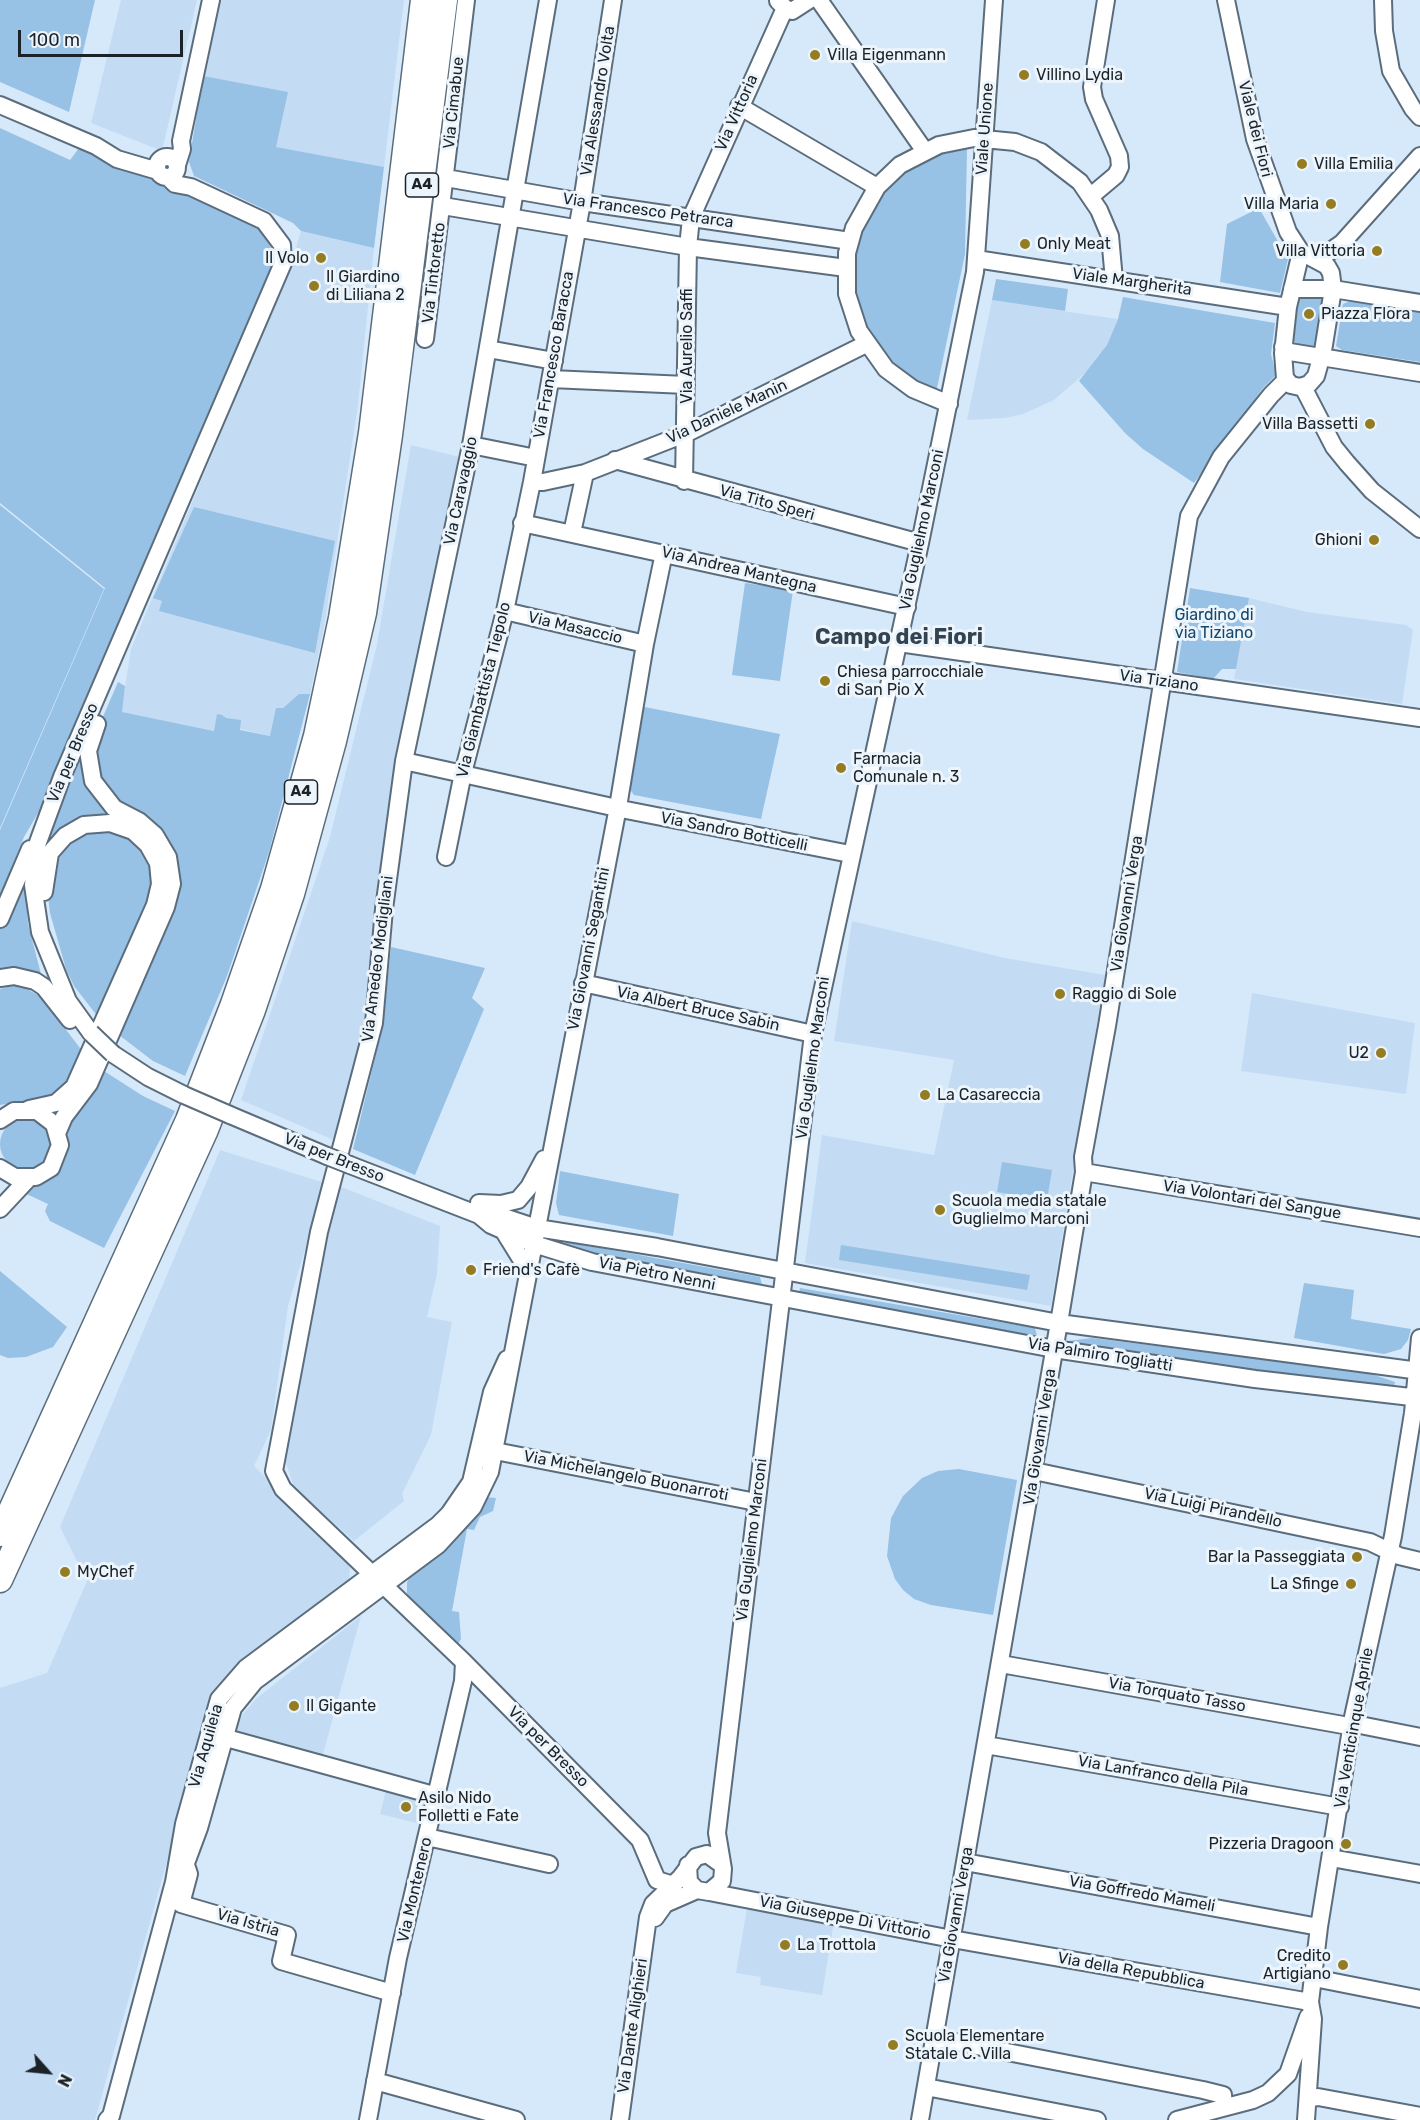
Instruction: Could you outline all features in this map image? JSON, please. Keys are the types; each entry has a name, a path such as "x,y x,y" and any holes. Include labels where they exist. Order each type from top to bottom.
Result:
{"highway":[{"name":"A4","path":"0,1534 188,1120 233,1004 273,889 307,768 341,618 371,433 423,0"},
{"name":"A4","path":"0,1580 205,1132 253,1010 292,894 334,741 364,614 390,435 445,0"}],"street":[{"path":"0,105 89,143 106,144 167,167 181,141 211,0"},
{"name":"Via Cimabue","path":"442,206 466,0"},
{"name":"Via Caravaggio","path":"404,761 471,445 548,0"},
{"name":"Via Alessandro Volta","path":"577,230 613,0"},
{"path":"782,4 796,10 809,0"},
{"path":"819,0 924,150"},
{"name":"Viale Unione","path":"976,259 994,0"},
{"path":"1091,196 1116,175 1120,167 1119,156 1094,99 1092,87 1106,0"},
{"name":"Viale dei Fiori","path":"1227,0 1255,140 1284,223 1301,252"},
{"path":"1383,0 1384,31 1391,71 1420,117"},
{"name":"Via Vittoria","path":"688,246 691,218 782,4"},
{"path":"739,106 877,187"},
{"path":"949,404 925,396 897,378 866,344 850,307 846,268 850,241 859,215 877,187 900,165 924,150 949,142 983,138 1015,142 1041,153 1068,170 1091,196 1110,236 1114,280"},
{"path":"1319,259 1342,243 1420,156"},
{"name":"Via per Bresso","path":"167,167 191,187 264,221 282,245 283,263 44,822 34,863 35,906 49,960 68,1001 91,1033 113,1054 148,1077 184,1095 327,1156 479,1215 491,1225 503,1230 535,1236"},
{"name":"Via Francesco Petrarca","path":"446,178 582,202 850,241"},
{"name":"Via Francesco Petrarca","path":"442,206 577,230 846,268"},
{"name":"Via Tintoretto","path":"425,339 442,206"},
{"name":"Via Francesco Baracca","path":"522,523 532,482 577,230"},
{"name":"Via Aurelio Saffi","path":"684,481 687,433 688,246"},
{"path":"1301,252 1319,259 1330,269 1333,289 1321,357 1315,378 1303,387 1295,387 1285,376 1283,347 1288,307 1301,252"},
{"name":"Viale Margherita","path":"976,259 1288,307"},
{"name":"Via Guglielmo Marconi","path":"722,1867 717,1833 813,1034 850,854 907,607 976,259"},
{"path":"1292,289 1333,289 1420,303"},
{"name":"Via Daniele Manin","path":"532,482 543,482 585,473 687,433 866,344"},
{"path":"1283,347 1290,352 1420,373"},
{"path":"488,349 554,361"},
{"name":"Via Giovanni Verga","path":"921,2120 1059,1323 1084,1172 1083,1157 1189,516 1221,457 1285,376"},
{"path":"550,379 686,385"},
{"path":"1303,387 1341,455 1372,491 1420,529"},
{"path":"471,445 536,458"},
{"name":"Via Tito Speri","path":"615,460 684,481 920,543"},
{"path":"572,533 585,473"},
{"name":"Via Andrea Mantegna","path":"522,523 907,607"},
{"name":"Via Giambattista Tiepolo","path":"446,857 463,773 505,612 522,523"},
{"name":"Via Giovanni Segantini","path":"378,1580 408,1566 438,1545 458,1526 482,1490 495,1451 618,807 645,644 664,553"},
{"name":"Via Masaccio","path":"505,612 645,644"},
{"path":"58,1131 64,1117 89,1084 166,908 172,884 168,857 155,835 139,821 107,802 96,788 89,770 90,739 107,700 121,642"},
{"name":"Via Tiziano","path":"899,643 1420,718"},
{"name":"Via Sandro Botticelli","path":"404,761 850,854"},
{"name":"Via Amedeo Modigliani","path":"274,1471 319,1232 374,1023 384,909 404,761"},
{"path":"0,919 44,822"},
{"path":"0,978 15,976 35,981 44,987 76,1028 91,1033 91,1018 67,980 53,941 46,911 44,877 50,853 65,836 84,825 110,823 133,831 154,853 160,873 158,895 74,1087 56,1103 14,1110 0,1120"},
{"name":"Via Albert Bruce Sabin","path":"583,983 813,1034"},
{"path":"0,1209 28,1179 44,1173 55,1161 60,1145 58,1131 49,1118 14,1110"},
{"name":"Via per Bresso","path":"415,1190 441,1190 477,1203 501,1204 518,1200 534,1180 553,1139"},
{"path":"0,1168 10,1175 28,1179"},
{"name":"Via Volontari del Sangue","path":"1084,1172 1420,1228"},
{"path":"541,1206 558,1222 612,1234 621,1241"},
{"name":"Via per Bresso","path":"479,1215 498,1215 535,1236"},
{"name":"Via per Bresso","path":"503,1230 529,1272"},
{"name":"Via Pietro Nenni","path":"535,1236 621,1241 785,1271"},
{"name":"Via Pietro Nenni","path":"535,1236 570,1255 592,1262 781,1298"},
{"path":"529,1272 546,1261 570,1255"},
{"name":"Via Palmiro Togliatti","path":"785,1271 1059,1323 1418,1371"},
{"name":"Via Palmiro Togliatti","path":"781,1298 1054,1349 1255,1379 1417,1398"},
{"name":"Via Venticinque Aprile","path":"1306,2120 1311,2005 1319,1927 1352,1725 1390,1552 1417,1398 1420,1338"},
{"name":"Via Giovanni Segantini","path":"378,1580 438,1526 471,1482 492,1392 515,1345"},
{"name":"Via Michelangelo Buonarroti","path":"495,1451 756,1502"},
{"name":"Via per Bresso","path":"274,1471 283,1489 464,1662 640,1840 657,1880 670,1884"},
{"name":"Via Luigi Pirandello","path":"1034,1471 1370,1542 1390,1552 1420,1561"},
{"path":"348,1593 354,1567 350,1552"},
{"name":"Via per Bresso","path":"408,1566 404,1591 411,1603 414,1615"},
{"name":"Via Aquileia","path":"110,2118 174,1882 184,1824 219,1700 246,1668 348,1593 378,1580"},
{"name":"Via Aquileia","path":"174,1882 186,1863 233,1708 255,1681 378,1580"},
{"name":"Via Montenero","path":"368,2120 392,1993 463,1681 464,1662"},
{"name":"Via Torquato Tasso","path":"1001,1664 1420,1737"},
{"path":"230,1739 437,1796"},
{"name":"Via Lanfranco della Pila","path":"986,1745 1340,1807"},
{"name":"Via Guglielmo Marconi","path":"695,1860 717,1833"},
{"path":"427,1838 549,1864"},
{"path":"713,1856 722,1867 719,1886 703,1891 689,1882 695,1860 713,1856"},
{"path":"1332,1858 1420,1874"},
{"name":"Via Dante Alighieri","path":"620,2120 648,1917 654,1904 670,1884 680,1878 695,1860"},
{"name":"Via Goffredo Mameli","path":"965,1862 1319,1927"},
{"name":"Via Istria","path":"186,1863 189,1874 181,1904 287,1935 281,1961 392,1993"},
{"name":"Via Giuseppe Di Vittorio","path":"722,1867 739,1897"},
{"name":"Via Dante Alighieri","path":"647,1932 665,1905 703,1891"},
{"name":"Via Giuseppe Di Vittorio","path":"703,1891 952,1939"},
{"name":"Via della Repubblica","path":"952,1939 1311,2005"},
{"path":"1314,1978 1420,1999"},
{"path":"1177,2120 1253,2100 1268,2093 1288,2074 1311,2005"},
{"path":"935,2038 1223,2095 1224,2106"},
{"path":"375,2081 516,2120"},
{"path":"926,2087 1097,2120"},
{"path":"1308,2099 1318,2097 1420,2116"}],"shaded area":[{"path":"121,0 197,0 162,151 91,123"},
{"path":"218,0 404,0 384,167 275,147 203,76"},
{"path":"301,231 374,248 358,405 324,628 310,694 299,694 283,708 270,736 240,729 217,715 215,731 121,712 131,649 291,265"},
{"path":"992,300 1118,319 1107,345 1090,369 1054,400 1023,414 1005,418 967,420"},
{"path":"411,445 464,458 375,922 362,1041 336,1141 241,1100 330,837 377,644"},
{"path":"1249,598 1307,612 1406,625 1413,630 1402,704 1234,679"},
{"path":"852,921 1005,958 1105,975 1051,1306 805,1263 822,1135 934,1155 954,1060 834,1041"},
{"path":"1252,993 1415,1023 1406,1094 1241,1071"},
{"path":"220,1150 325,1183 288,1306 271,1430 254,1466 344,1556 350,1567 349,1582 230,1671 210,1706 95,2120 0,2120 0,1688 47,1673 87,1581 60,1527"},
{"path":"339,1186 440,1226 437,1274 427,1317 452,1322 431,1435 402,1494 404,1501 354,1541 294,1487 285,1460 319,1265"},
{"path":"361,1616 321,1761 233,1735 243,1714 257,1698"},
{"name":"Asilo Nido Folletti e Fate","path":"386,1790 431,1801 425,1825 380,1814"},
{"name":"La Trottola","path":"747,1908 812,1921 813,1917 834,1921 822,1995 760,1985 761,1977 736,1973"}],"green space":[{"path":"0,0 95,0 69,112 0,82"},
{"path":"203,76 288,92 276,147 384,167 374,248 301,231 293,223 194,176 189,162"},
{"path":"0,128 70,160 79,148 253,223 268,239 274,259 267,289 41,808 24,837 0,895 0,830 105,588 0,503"},
{"path":"967,149 965,254 937,388 928,389 899,371 884,356 863,323 854,289 856,247 864,224 879,198 900,176 920,163 941,154"},
{"path":"1259,208 1288,259 1280,293 1220,282 1227,224"},
{"path":"996,279 1068,289 1065,311 992,300"},
{"path":"1302,294 1321,297 1326,305 1318,344 1314,346 1296,344 1291,338 1298,297"},
{"path":"1123,297 1275,323 1271,354 1276,375 1263,388 1194,483 1143,449 1125,433 1079,381 1107,345 1118,319"},
{"path":"1350,301 1420,311 1420,362 1342,350 1336,346 1343,304"},
{"path":"0,505 104,589 0,828"},
{"path":"194,507 335,541 315,653 159,611 162,601 153,598"},
{"path":"745,583 793,590 780,681 732,675"},
{"name":"Giardino di via Tiziano","path":"1190,588 1249,598 1236,669 1222,669 1213,679 1177,672"},
{"path":"118,682 125,686 122,712 214,731 217,714 241,720 240,730 270,736 276,708 283,708 299,694 310,694 269,852 227,976 185,1076 153,1061 119,1035 175,896 119,805 95,773 99,726"},
{"path":"640,706 780,734 761,819 634,795 626,784"},
{"path":"84,750 86,773 101,802 119,816 143,829 160,848 164,859 167,886 163,905 84,1085 60,1120 49,1110 72,1097 83,1082 162,899 164,878 158,851 147,836 134,826 119,819 97,817 80,821 46,843"},
{"path":"121,830 151,859 155,888 98,1017 74,986 66,969 50,913 47,888 53,859 78,832"},
{"path":"25,870 28,924 42,978 24,970 0,972 0,925"},
{"path":"391,947 485,968 472,998 484,1009 415,1175 353,1149 383,1025"},
{"path":"22,986 41,997 83,1052 59,1095 0,1105 0,989"},
{"path":"104,1071 143,1096 175,1111 104,1248 50,1221 45,1211 48,1204 20,1191 58,1170 66,1151 68,1124 97,1086"},
{"path":"25,1119 34,1121 45,1130 50,1144 48,1153 39,1164 25,1169 16,1167 5,1158 0,1144 2,1135 11,1124"},
{"path":"1002,1162 1052,1170 1047,1200 997,1192"},
{"path":"560,1171 679,1194 673,1236 559,1215 556,1203"},
{"path":"567,1242 760,1277 762,1285 758,1288 582,1255 561,1245"},
{"path":"841,1245 1030,1275 1027,1290 839,1260"},
{"path":"0,1271 67,1327 53,1347 26,1357 8,1358 0,1355"},
{"path":"1304,1283 1354,1290 1351,1319 1411,1329 1408,1340 1401,1349 1384,1354 1294,1338"},
{"path":"800,1288 1035,1328 1037,1336 799,1294"},
{"path":"1092,1338 1366,1372 1395,1382 1394,1387 1324,1383 1068,1346 1067,1341"},
{"path":"959,1469 1017,1480 993,1615 931,1605 914,1599 895,1579 887,1556 891,1518 903,1496 922,1478 938,1471"},
{"path":"484,1497 496,1498 493,1511 480,1517 474,1530 467,1529 452,1611 459,1612 461,1639 458,1644 413,1603 407,1593 407,1583 410,1574"}],"place":[{"name":"Villa Eigenmann","path":"815,55"},
{"name":"Villino Lydia","path":"1024,75"},
{"name":"Villa Emilia","path":"1302,164"},
{"name":"Villa Maria","path":"1331,204"},
{"name":"Only Meat","path":"1025,244"},
{"name":"Villa Vittoria","path":"1377,251"},
{"name":"Il Volo","path":"321,258"},
{"name":"Il Giardino di Liliana 2","path":"314,286"},
{"name":"Piazza Flora","path":"1309,314"},
{"name":"Villa Bassetti","path":"1370,424"},
{"name":"Ghioni","path":"1374,540"},
{"name":"Chiesa parrocchiale di San Pio X","path":"825,681"},
{"name":"Farmacia Comunale n. 3","path":"841,768"},
{"name":"Raggio di Sole","path":"1060,994"},
{"name":"U2","path":"1381,1053"},
{"name":"La Casareccia","path":"925,1095"},
{"name":"Scuola media statale Guglielmo Marconi","path":"940,1210"},
{"name":"Friend's Cafè","path":"471,1270"},
{"name":"Bar la Passeggiata","path":"1357,1557"},
{"name":"MyChef","path":"65,1572"},
{"name":"La Sfinge","path":"1351,1584"},
{"name":"Il Gigante","path":"294,1706"},
{"name":"Asilo Nido Folletti e Fate","path":"406,1807"},
{"name":"Pizzeria Dragoon","path":"1346,1844"},
{"name":"La Trottola","path":"785,1945"},
{"name":"Credito Artigiano","path":"1343,1965"},
{"name":"Scuola Elementare Statale C. Villa","path":"893,2045"}],"district":[{"name":"Campo dei Fiori","path":"899,638"}]}
